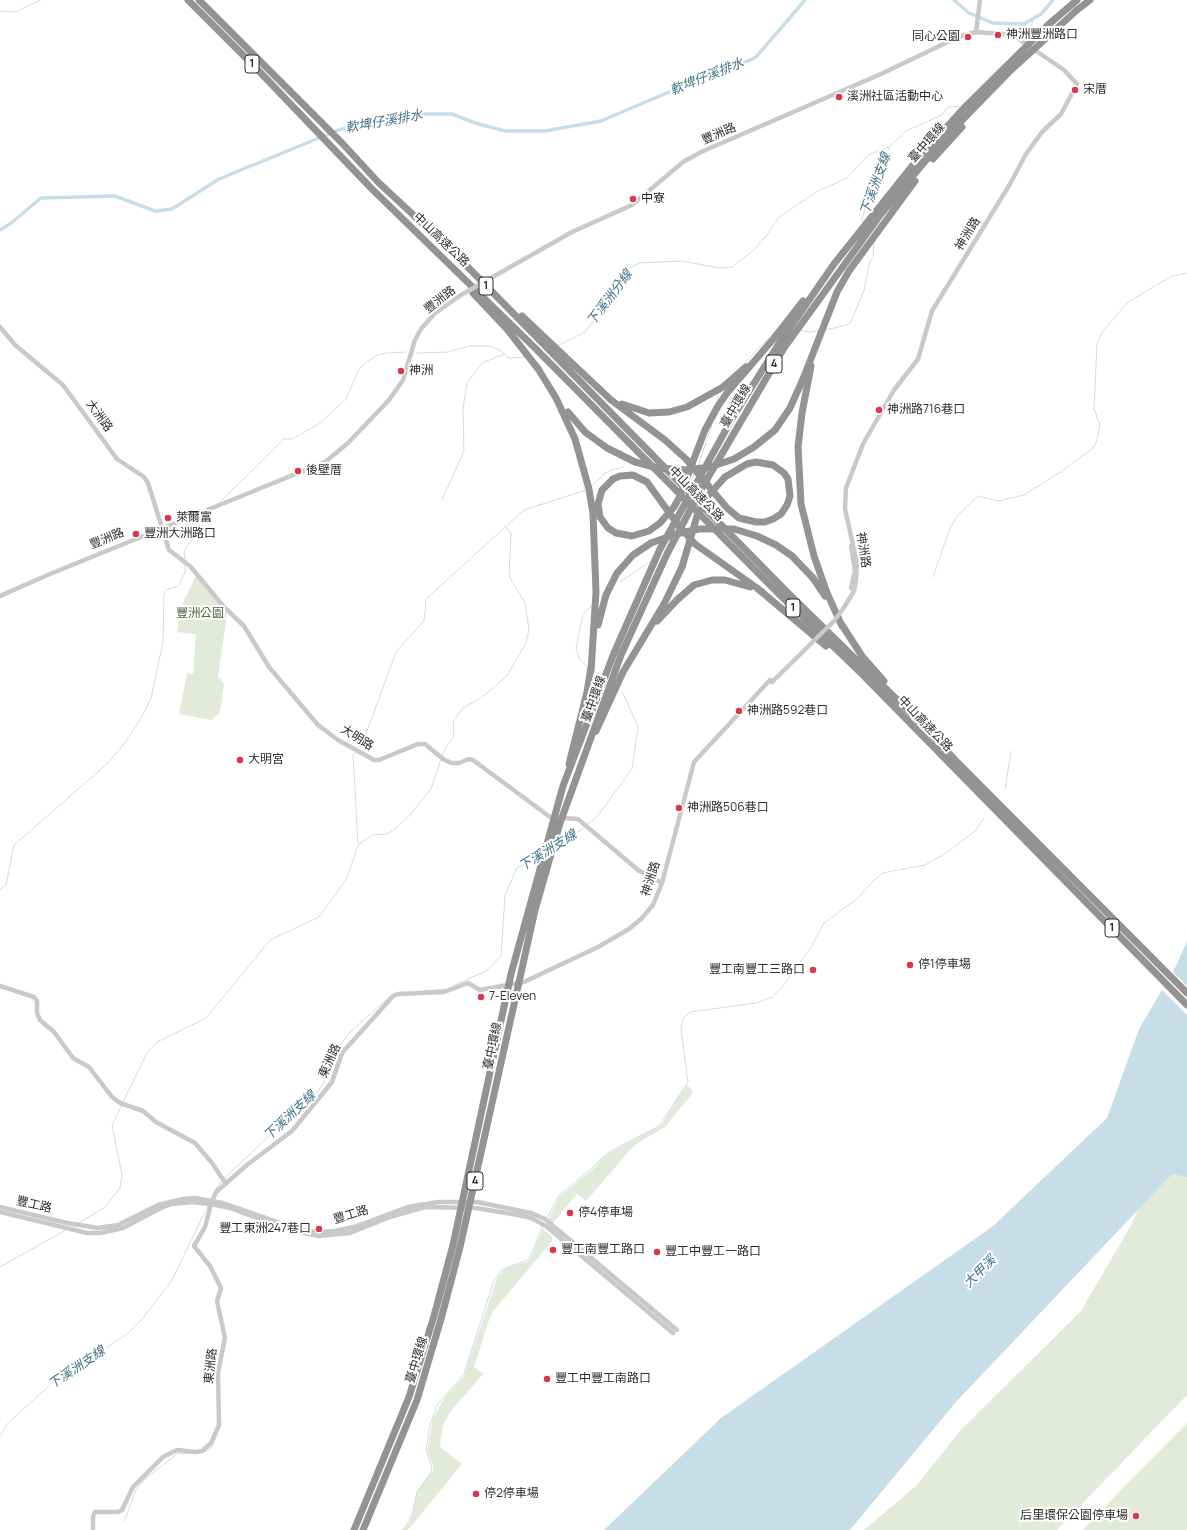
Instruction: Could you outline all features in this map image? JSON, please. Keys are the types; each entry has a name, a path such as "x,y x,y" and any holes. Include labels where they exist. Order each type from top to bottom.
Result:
{"highway":[{"name":"中山高速公路","path":"188,0 256,68 333,149 534,347 761,577 1187,993"},
{"name":"中山高速公路","path":"199,0 321,121 378,182 431,230 555,353 783,588 923,725 1038,849 1187,1005"},
{"name":"臺中環線","path":"354,1530 409,1397 434,1316 453,1245 511,974 562,786 614,653 660,549 733,417 778,345 834,264 921,155 964,108 1048,25 1077,0"},
{"name":"臺中環線","path":"362,1530 417,1400 441,1319 460,1247 535,910 560,823 621,655 667,554 699,492 784,348 881,214 942,141 1009,72 1090,0"},
{"path":"567,415 585,432 617,454 635,462 671,470 688,470 710,467 744,454 774,430 790,408 815,348 826,316 841,284 887,216 925,168 973,114 1078,10"},
{"path":"864,676 756,588 704,552 690,539 647,482 633,475 620,476 613,479 602,490 598,504 600,517 608,528 616,533 632,536 649,530 660,523 674,507 679,498 700,442 718,406 727,393 789,319 840,249 920,151 963,103 1019,48 1048,25"},
{"path":"433,247 524,350 537,367 567,415 582,460 593,514 596,592 591,671"},
{"path":"815,348 802,413 798,447 798,468 803,511 816,576 842,626 873,669 923,725"},
{"path":"598,389 626,407 649,413 670,412 687,407 702,400 723,387 762,352"},
{"path":"555,353 686,459 727,508 739,518 756,522 773,519 781,514 787,505 790,496 790,488 784,473 773,465 756,462 747,464 725,477 713,488 697,516 682,567 673,587 623,672 574,785"},
{"path":"562,786 587,692 602,605 612,581 633,555 657,540 676,534 699,529 734,529 757,536 776,545 816,576"},
{"path":"623,672 652,627 678,599 694,586 712,580 725,580 737,582 768,598"}],"street":[{"path":"976,30 979,2"},
{"name":"豐洲路","path":"0,596 50,574 325,462 337,454 398,388 402,380 414,340 434,314 461,295 572,232 632,206 683,162 701,152 881,74 958,37 976,30"},
{"name":"神洲路","path":"468,983 480,990 524,982 598,947 629,929 647,914 653,905 662,883 694,762 771,681 834,620 854,591 858,563 845,509 846,488 863,444 878,415 918,359 931,314 1010,184 1026,154 1042,132 1061,114 1077,84 1064,70 1016,36 976,30"},
{"name":"大洲路","path":"0,327 15,344 63,385 120,462 144,477 148,483 156,512 163,528"},
{"name":"大明路","path":"163,528 169,550 190,566 230,613 244,626 269,667 308,715 328,732 374,760 379,760 418,744 426,744 443,759 451,763 459,764 469,759 473,760 550,817 578,819 638,870 662,883"},
{"name":"東洲路","path":"93,1530 93,1517 95,1512 118,1512 122,1510 125,1507 133,1488 163,1457 177,1450 196,1452 202,1451 211,1443 219,1425 218,1372 224,1338 217,1301 221,1288 210,1266 194,1246 205,1227 216,1192 247,1165 292,1131 332,1082 342,1053 388,1000 398,994 444,992 468,983"},
{"path":"0,986 34,998 37,1001 37,1013 40,1020 54,1032 71,1056 89,1067 110,1094 122,1104 143,1112 156,1122 194,1143 212,1163 226,1184"},
{"name":"豐工路","path":"0,1212 100,1233 123,1228 161,1208 172,1204 212,1202 289,1230 319,1236 350,1233 412,1210 440,1206 476,1208 518,1215 545,1223 675,1332"},
{"name":"豐工路","path":"0,1207 65,1225"}],"green space":[{"name":"豐洲公園","path":"196,575 227,614 218,677 224,684 220,712 212,720 179,714 187,673 193,674 196,634 177,632 181,607"},
{"path":"686,1085 692,1089 692,1094 665,1127 639,1142 631,1149 586,1201 577,1194 553,1223 548,1220 560,1196 591,1171 606,1155 661,1125"},
{"path":"1187,1118 1187,1395 1057,1530 864,1530 917,1485 960,1431 1081,1311 1130,1227 1169,1143"},
{"path":"543,1229 552,1237 552,1241 494,1310 489,1320 474,1367 483,1374 450,1412 443,1425 440,1447 462,1464 408,1530 402,1530 413,1515 417,1491 433,1470 433,1464 427,1451 433,1418 445,1397 464,1376 497,1278 506,1268 529,1261"},
{"path":"1187,1423 1187,1530 1083,1530 1122,1489"}],"water":[{"name":"大甲溪","path":"1187,941 1187,1177 1172,1174 955,1403 850,1530 604,1530 721,1418 993,1226 1107,1118 1139,1029 1177,964"}],"pier":[{"path":"1171,970 1187,986 1187,1015 1160,988"}],"waterway":[{"path":"0,11 15,12 41,0"},
{"name":"軟埤仔溪排水","path":"0,230 10,224 41,198 115,196 155,211 172,209 219,179 341,129 418,114 452,114 475,123 505,131 545,131 601,121 716,72 738,66 756,57 805,0"},
{"name":"軟埤仔溪排水","path":"954,0 969,13 993,23 1024,24 1041,14 1053,0"},
{"name":"下溪洲支線","path":"1025,41 1034,18"},
{"name":"下溪洲分線","path":"863,221 862,219 871,190 883,167 889,147 906,131 942,115 947,108 954,106 960,107"},
{"name":"下溪洲分線","path":"557,346 585,332 614,295 627,270 639,263 682,261 719,268 732,267 754,250 767,235 778,218 816,192 847,178 868,155 889,147"},
{"name":"下溪洲支線","path":"825,330 847,325 851,322 864,290 870,261 873,258 874,242"},
{"path":"933,577 950,528 958,515 978,496 998,501 1024,495 1059,473 1091,450 1096,443 1100,425 1094,409 1097,344 1102,332 1128,302 1172,276 1187,273"},
{"name":"下溪洲支線","path":"740,368 779,327"},
{"name":"下溪洲支線","path":"801,330 809,332 818,331"},
{"name":"下溪洲分線","path":"417,353 447,352 470,346 489,346 500,350 509,358 524,357"},
{"name":"下溪洲分線","path":"220,502 284,439 292,439 319,424 346,399 359,369 368,361 377,355 405,352"},
{"path":"442,500 464,451 463,408 467,383 482,363 504,354"},
{"name":"下溪洲支線","path":"717,400 718,393"},
{"name":"下溪洲支線","path":"698,466 712,425"},
{"path":"592,486 604,474 611,470 623,467"},
{"name":"下溪洲支線","path":"688,487 694,474"},
{"path":"357,749 363,742 396,652 424,621 426,599 524,510 586,490"},
{"path":"185,559 184,551 212,510"},
{"path":"442,756 447,745 454,737 453,721 463,708 481,698 507,676 526,643 529,629 525,603 509,576 511,533 505,526"},
{"name":"下溪洲支線","path":"620,582 651,561"},
{"path":"0,890 6,885 14,845 108,763 128,739 145,711 151,698 163,642 164,595 166,590 178,586 185,573 185,565"},
{"name":"下溪洲支線","path":"587,666 580,660 576,648 583,614 592,606"},
{"name":"下溪洲支線","path":"595,671 602,677"},
{"name":"下溪洲支線","path":"588,824 596,818 632,769 638,727 623,693"},
{"path":"1005,790 1011,751"},
{"path":"356,752 353,755 358,843"},
{"path":"123,1102 147,1053 157,1042 206,1018 270,940 319,917 347,878 358,845 372,835 387,834 410,815 431,789 441,759"},
{"path":"547,1218 560,1194 589,1171 609,1152 659,1126 688,1082 681,1029 683,1019 690,1012 756,1003 772,997 783,986 811,947 824,923 858,898 873,881 883,873 925,865 946,853 975,831 984,818"},
{"name":"下溪洲支線","path":"557,846 584,828"},
{"name":"下溪洲支線","path":"453,986 486,971 501,956 505,895 517,868 540,855"},
{"name":"下溪洲支線","path":"423,991 446,989"},
{"name":"下溪洲支線","path":"225,1178 296,1110 317,1093 327,1077 334,1054 349,1033 394,993"},
{"path":"79,1223 105,1207 120,1188 122,1175 112,1125 122,1105"},
{"name":"下溪洲支線","path":"215,1190 221,1182"},
{"name":"下溪洲支線","path":"0,1436 7,1424 52,1383 127,1334 143,1318 172,1280 208,1206"},
{"path":"409,1519 412,1515 417,1492 430,1474 432,1467 426,1450 430,1425 437,1405 464,1374 494,1280 502,1270 529,1259 543,1226"},
{"path":"0,1267 66,1230"},
{"path":"204,1452 211,1448 222,1423"},
{"path":"124,1522 136,1490 144,1480 178,1453 189,1454"}],"place":[{"name":"神洲豐洲路口","path":"998,35"},
{"name":"同心公園","path":"968,37"},
{"name":"宋厝","path":"1075,90"},
{"name":"溪洲社區活動中心","path":"839,97"},
{"name":"中寮","path":"633,199"},
{"name":"神洲","path":"401,371"},
{"name":"神洲路716巷口","path":"879,410"},
{"name":"後壁厝","path":"298,471"},
{"name":"萊爾富","path":"168,518"},
{"name":"豐洲大洲路口","path":"136,534"},
{"name":"神洲路592巷口","path":"739,711"},
{"name":"大明宮","path":"240,760"},
{"name":"神洲路506巷口","path":"679,808"},
{"name":"停1停車場","path":"910,965"},
{"name":"豐工南豐工三路口","path":"813,970"},
{"name":"7-Eleven","path":"481,997"},
{"name":"停4停車場","path":"570,1213"},
{"name":"豐工東洲247巷口","path":"319,1229"},
{"name":"豐工南豐工路口","path":"553,1250"},
{"name":"豐工中豐工一路口","path":"657,1252"},
{"name":"豐工中豐工南路口","path":"547,1379"},
{"name":"停2停車場","path":"476,1494"},
{"name":"后里環保公園停車場","path":"1136,1516"}]}
